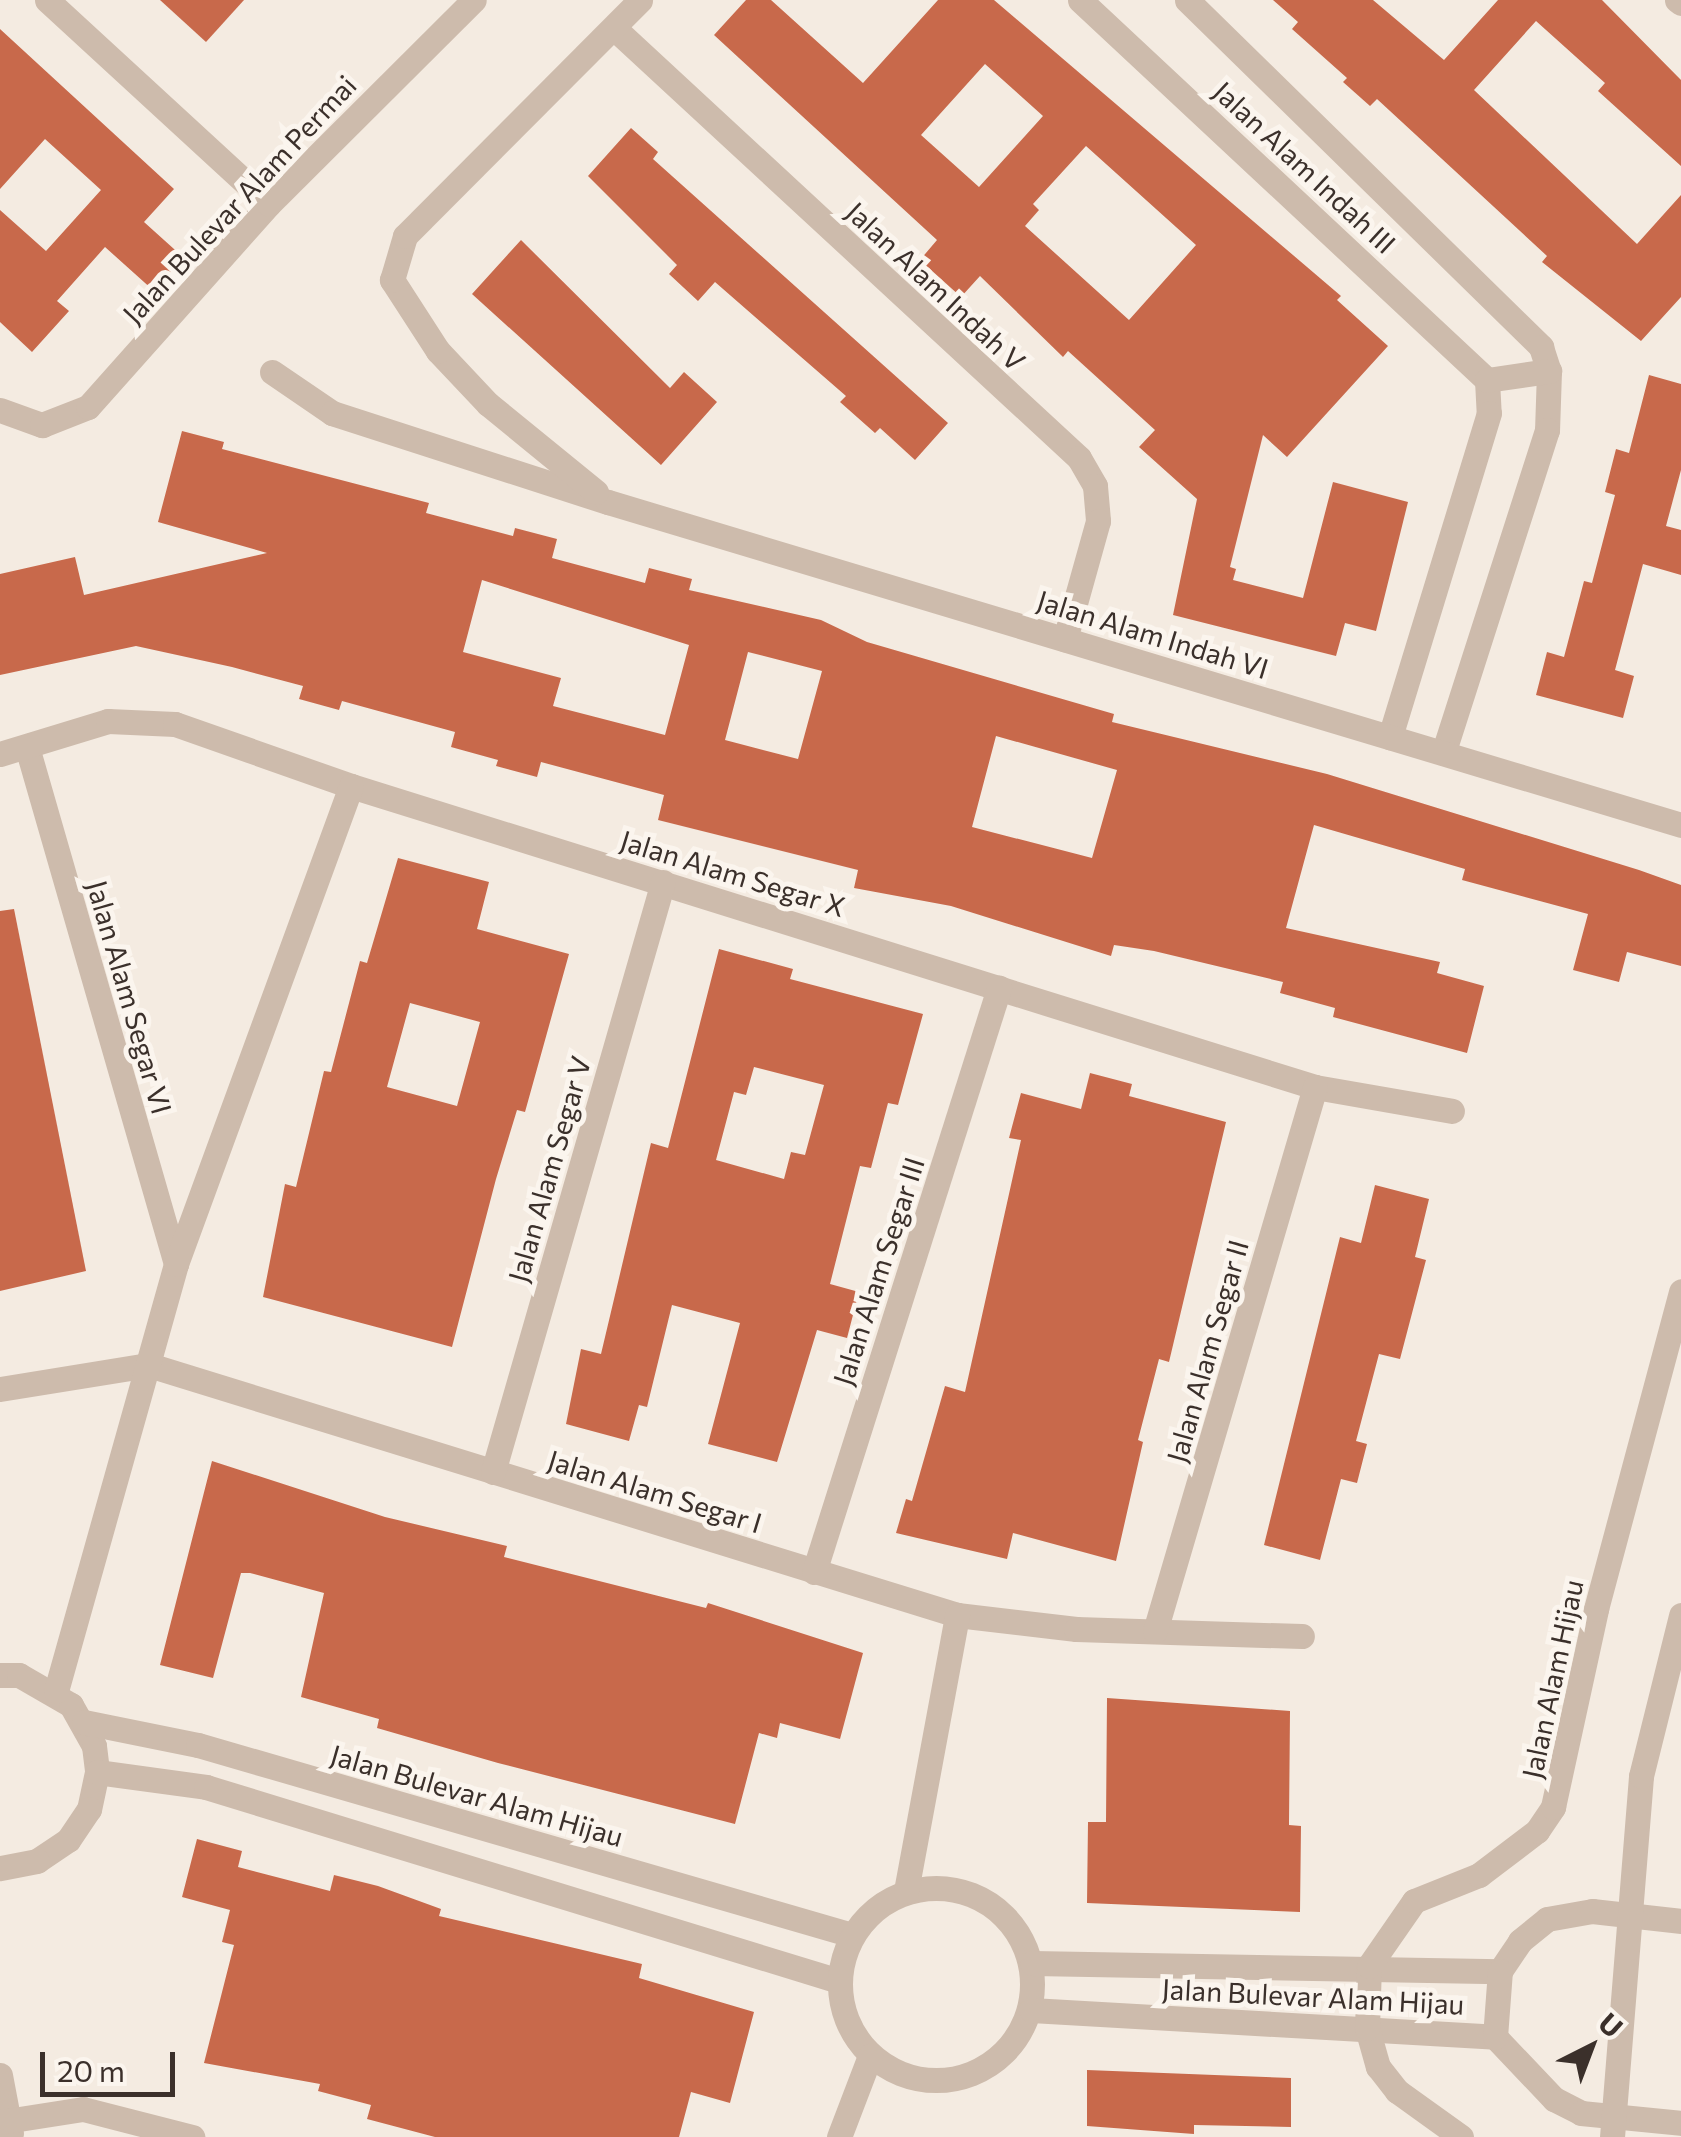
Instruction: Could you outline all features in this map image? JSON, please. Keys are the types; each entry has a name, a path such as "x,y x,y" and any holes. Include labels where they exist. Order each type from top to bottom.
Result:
{"street":[{"path":"48,0 269,204"},
{"name":"Jalan Bulevar Alam Permai","path":"0,410 42,425 88,407 269,204 474,0"},
{"path":"614,28 640,0"},
{"name":"Jalan Alam Indah III","path":"1080,0 1487,380"},
{"name":"Jalan Alam Indah III","path":"1188,0 1524,326 1549,371"},
{"name":"Jalan Alam Indah VI","path":"608,502 488,404 438,351 392,280 405,236 614,28"},
{"name":"Jalan Alam Indah V","path":"614,28 1079,458 1096,486 1098,521 1065,639"},
{"path":"1390,737 1488,414 1487,380 1549,371 1547,430 1443,753"},
{"name":"Jalan Alam Indah VI","path":"272,372 332,413 608,502 1681,825"},
{"name":"Jalan Alam Segar X","path":"0,754 108,721 175,724 351,786 1315,1088 1452,1111"},
{"name":"Jalan Alam Segar VI","path":"27,747 176,1264"},
{"path":"56,1691 176,1264 351,786"},
{"name":"Jalan Alam Segar V","path":"492,1472 663,882"},
{"name":"Jalan Alam Segar III","path":"814,1572 999,988"},
{"name":"Jalan Alam Segar II","path":"1155,1631 1315,1088"},
{"name":"Jalan Alam Hijau","path":"1370,1966 1414,1901 1479,1875 1537,1830 1554,1807 1596,1609 1681,1290"},
{"name":"Jalan Alam Segar I","path":"0,1390 150,1365 957,1616 1155,1631 1302,1636"},
{"path":"1612,2128 1641,1776 1681,1615"},
{"path":"906,1891 957,1616"},
{"path":"0,1675 19,1675 56,1691 84,1722 97,1772 89,1809 68,1840 37,1861 0,1868"},
{"name":"Jalan Bulevar Alam Hijau","path":"84,1722 198,1745 852,1935"},
{"path":"97,1772 206,1787 839,1980"},
{"path":"945,1887 984,1899 1015,1926 1032,1962 1031,2010 1006,2053 963,2078 914,2079 870,2056 846,2021 839,1980 852,1935 874,1908 906,1891 945,1887"},
{"name":"Jalan Bulevar Alam Hijau","path":"1032,1962 1500,1971 1520,1941 1547,1920 1630,1912 1681,1921"},
{"path":"1370,1966 1368,2028 1378,2067 1397,2091 1461,2137"},
{"path":"1495,2037 1500,1971"},
{"name":"Jalan Bulevar Alam Hijau","path":"1031,2010 1495,2037 1554,2099 1612,2128 1681,2123"},
{"path":"839,2137 870,2056"},
{"path":"0,2074 7,2126 84,2109 192,2137"}],"building":[{"path":"160,0 244,0 206,42"},
{"path":"746,0 771,0 863,83 938,0 994,0 1341,296 1337,300 1388,346 1287,457 1263,435 1230,567 1236,569 1233,580 1303,598 1333,482 1408,502 1376,631 1345,623 1336,656 1173,615 1197,499 1139,447 1155,430 1068,351 1063,357 980,276 961,297 920,260 937,240 714,35","holes":["985,64 1043,116 979,187 921,135","1086,146 1196,245 1129,320 1025,226 1039,210 1033,204"]},
{"path":"1273,0 1373,0 1444,60 1498,0 1602,0 1681,80 1681,166 1598,91 1605,83 1536,21 1474,90 1637,244 1681,195 1681,297 1641,341 1542,262 1547,256 1377,99 1370,106 1343,82 1347,78 1292,29 1298,22"},
{"path":"0,29 174,189 144,222 184,258 154,291 105,247 57,301 69,311 32,352 0,322 0,210 46,251 101,190 45,139 0,189"},
{"path":"631,128 658,152 653,159 948,423 915,460 880,428 875,433 840,402 846,396 715,282 698,301 669,274 677,265 588,176"},
{"path":"521,240 670,388 684,372 717,402 661,465 472,294"},
{"path":"1649,375 1681,384 1681,470 1666,526 1681,530 1681,575 1643,564 1615,670 1634,676 1623,718 1536,695 1547,652 1564,657 1584,581 1592,583 1615,495 1605,492 1616,449 1629,453"},
{"path":"182,431 224,442 222,449 429,503 426,513 513,536 515,528 557,539 552,558 645,583 649,568 692,579 689,590 821,620 867,642 1114,714 1112,722 1327,774 1681,885 1681,966 1627,952 1619,982 1573,970 1588,914 1462,880 1465,869 1314,825 1286,928 1440,962 1437,973 1484,986 1467,1053 1333,1017 1335,1008 1280,993 1283,982 1154,951 1114,945 1111,956 951,906 854,888 858,870 658,820 664,795 541,762 537,777 496,766 498,760 451,747 455,732 342,701 339,710 299,699 303,686 232,667 136,646 0,675 0,574 75,557 84,595 267,553 158,522","holes":["482,580 689,645 665,735 553,706 561,678 463,652","748,652 822,671 798,759 725,740","996,736 1117,770 1092,858 972,827"]},
{"path":"398,858 489,882 477,929 569,954 525,1112 517,1110 496,1179 452,1347 263,1297 285,1184 296,1187 324,1071 331,1072 360,961 367,963","holes":["410,1003 480,1022 457,1106 387,1087"]},
{"path":"14,909 86,1271 0,1291 0,911"},
{"path":"719,949 793,969 790,979 923,1014 898,1105 888,1103 871,1168 860,1166 830,1284 859,1292 847,1338 817,1330 777,1462 708,1444 740,1323 672,1305 647,1407 639,1405 629,1441 566,1424 581,1349 601,1354 651,1143 668,1148","holes":["754,1067 824,1085 805,1155 791,1152 784,1179 716,1160 734,1092 746,1095"]},
{"path":"1090,1073 1132,1084 1129,1096 1226,1122 1169,1362 1159,1359 1138,1440 1143,1442 1116,1561 1013,1533 1007,1559 896,1533 906,1499 912,1501 945,1386 965,1392 1021,1140 1009,1138 1021,1093 1081,1109"},
{"path":"1375,1185 1429,1199 1415,1257 1426,1260 1400,1359 1379,1354 1356,1441 1367,1444 1357,1483 1341,1479 1320,1560 1264,1545 1340,1237 1361,1243"},
{"path":"212,1461 385,1517 507,1546 504,1557 706,1608 708,1603 863,1653 840,1739 780,1723 777,1738 759,1733 735,1824 498,1763 377,1728 379,1719 301,1697 324,1593 250,1573 241,1573 213,1678 160,1665"},
{"path":"1107,1698 1290,1711 1289,1825 1301,1826 1300,1912 1087,1903 1088,1822 1106,1822"},
{"path":"197,1839 242,1851 238,1867 330,1891 334,1875 378,1886 441,1909 439,1916 642,1964 639,1978 754,2012 730,2103 691,2092 679,2137 435,2137 367,2119 371,2105 318,2091 320,2084 204,2063 234,1945 222,1942 230,1910 182,1897"},
{"path":"1087,2070 1291,2078 1291,2127 1194,2125 1194,2134 1087,2126"}]}
